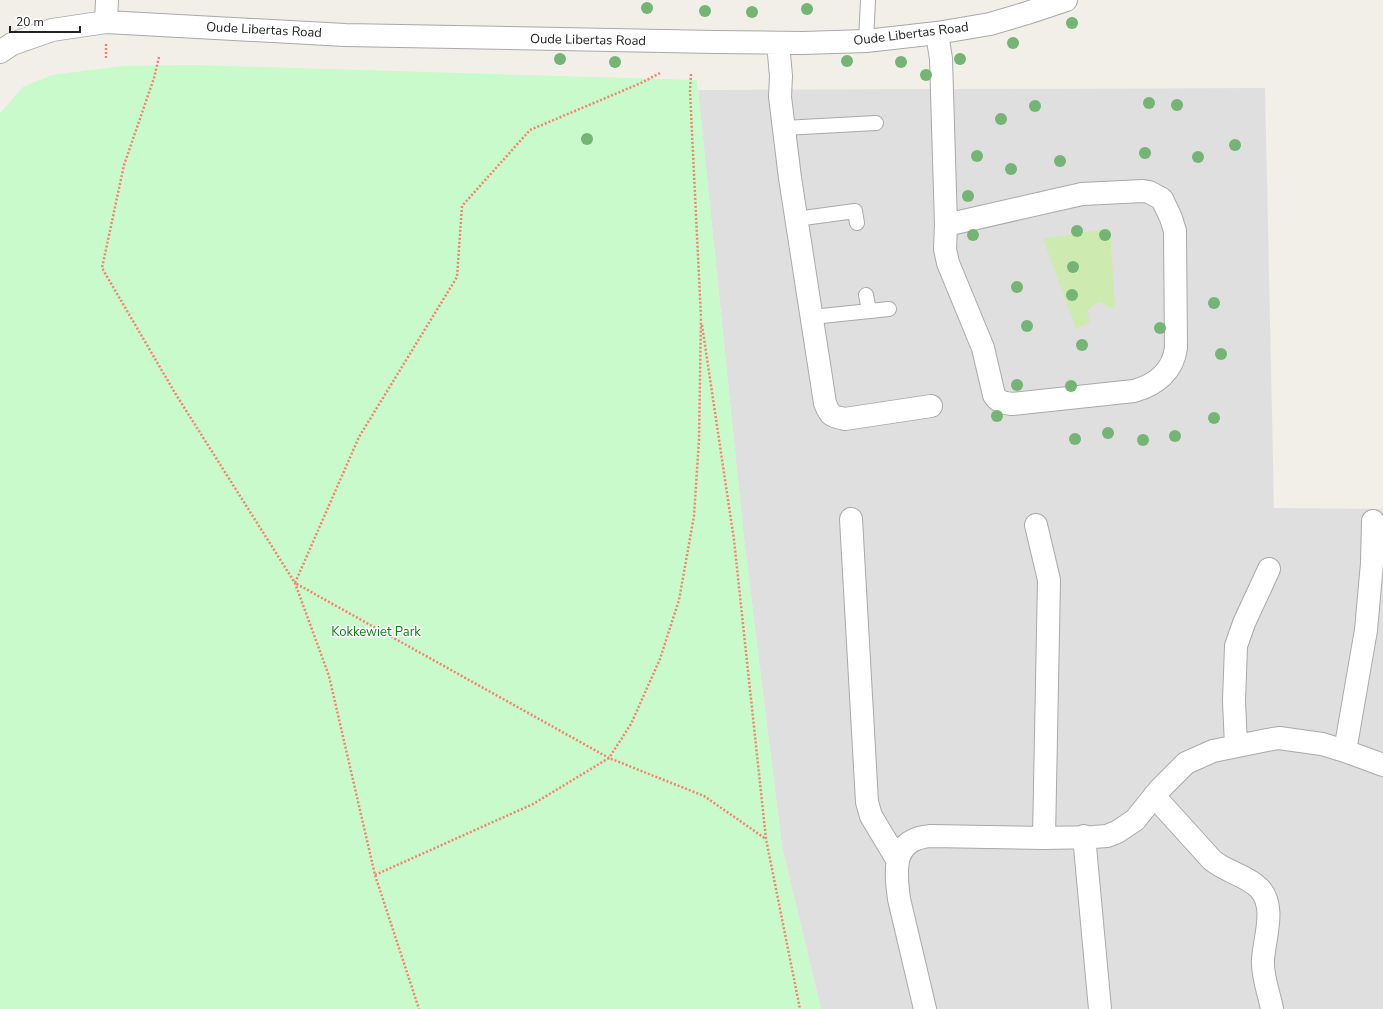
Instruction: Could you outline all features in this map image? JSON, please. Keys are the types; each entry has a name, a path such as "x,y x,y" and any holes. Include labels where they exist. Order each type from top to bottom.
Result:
{"street":[{"path":"106,22 107,0"},
{"name":"Oude Libertas Road","path":"0,52 12,44 52,30 106,22 345,35 778,43 866,41 937,33 990,24 1066,0"},
{"path":"937,33 941,59 946,225 945,249 948,263 983,348 994,395 1000,401 1012,404 1134,391 1143,389 1158,381 1170,367 1175,357 1176,348 1175,231 1162,199 1143,191 1082,194 946,225"},
{"path":"778,43 781,76 780,97 796,220 825,403 828,413 832,416 845,419 931,406"},
{"path":"851,519 867,802 871,816 898,861"},
{"path":"1345,750 1366,630 1372,563 1373,521"},
{"path":"1036,525 1049,580 1044,838"},
{"path":"1236,746 1234,701 1236,646 1244,623 1269,569"},
{"path":"925,1009 899,899 897,881 898,861 901,851 908,844 921,837 980,836 1044,838 1107,836 1117,832 1135,820 1172,775 1186,763 1213,751 1279,738 1322,744 1345,750 1383,765"},
{"path":"1154,796 1212,860 1218,865 1246,879 1263,892 1268,910 1263,961 1272,1009"},
{"path":"1084,836 1100,1009"}],"lane":[{"path":"866,41 868,0"},
{"path":"784,128 876,123"},
{"path":"796,220 855,211 857,223"},
{"path":"866,295 868,311"},
{"path":"812,317 889,309"}],"path":[{"path":"159,57 154,78 124,165 102,268 175,393 295,583 329,676 375,875 419,1009"},
{"path":"295,583 359,437 457,277 462,206 530,130 641,83 660,73"},
{"path":"375,875 533,804 609,758 631,724 660,659 679,600 694,509 699,440 701,317 690,91 691,74"},
{"path":"701,317 734,540 766,839 800,1009"},
{"path":"295,583 609,758 704,796 766,839"}],"shaded area":[{"path":"1265,88 1274,508 1383,509 1383,1009 821,1009 782,847 744,539 698,90"}],"green space":[{"name":"Kokkewiet Park","path":"191,65 697,80 744,539 782,847 821,1009 0,1009 0,113 23,87 52,75 123,66"},
{"path":"1110,228 1115,307 1109,308 1100,302 1093,305 1087,312 1090,322 1076,329 1043,239"}]}
